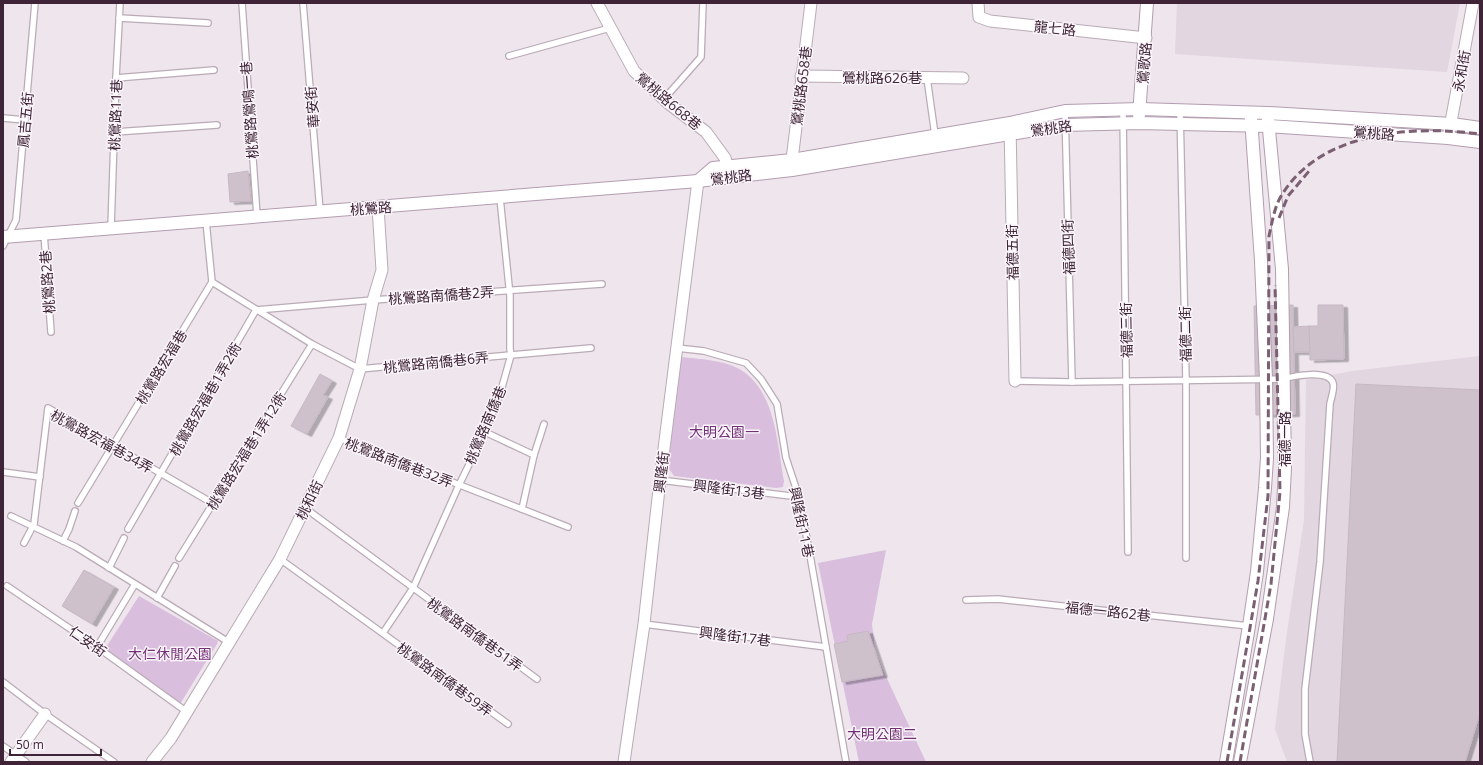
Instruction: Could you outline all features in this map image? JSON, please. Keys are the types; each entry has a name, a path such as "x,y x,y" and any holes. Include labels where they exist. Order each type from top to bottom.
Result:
{"main road":[{"name":"鶯歌路","path":"1139,123 1146,38 1147,3"},
{"name":"鶯桃路","path":"698,181 713,168 729,172 792,165 1010,128 1065,111 1140,109 1268,113 1452,124 1480,128"},
{"name":"福德一路","path":"1226,762 1257,572 1267,458 1266,379 1261,261 1251,113"},
{"name":"福德一路","path":"1240,762 1267,618 1283,507 1282,269 1268,113"},
{"name":"鶯桃路","path":"792,165 935,135 1010,128 1123,123 1252,125 1448,138 1480,142"},
{"name":"桃鶯路","path":"5,240 44,233 500,198 698,181"}],"street":[{"name":"鶯桃路668巷","path":"597,3 634,71 664,99 706,132 725,158 729,172"},
{"name":"鶯桃路658巷","path":"792,165 801,76 811,3"},
{"name":"龍七路","path":"978,3 979,17 990,22 1146,38"},
{"name":"永和街","path":"1448,138 1452,124 1473,3"},
{"name":"鶯桃路626巷","path":"801,76 962,78"},
{"name":"福德五街","path":"1010,128 1015,381"},
{"name":"興隆街","path":"624,762 644,624 660,480 698,181"},
{"name":"桃和街","path":"152,762 171,738 187,713 280,559 339,438 360,369 372,300 382,270 378,207"},
{"path":"14,759 45,714"}],"lane":[{"name":"鳳吉五街","path":"5,240 16,220 35,3"},
{"name":"桃鶯路11巷","path":"111,228 120,3"},
{"name":"桃鶯路鶯鳴一巷","path":"242,3 257,217"},
{"name":"華安街","path":"303,3 320,212"},
{"path":"664,99 701,57 703,3"},
{"path":"119,18 208,23"},
{"path":"509,56 569,38 610,28"},
{"path":"116,78 214,70"},
{"path":"927,78 935,135"},
{"name":"福德三街","path":"1122,109 1127,381 1128,552"},
{"name":"福德二街","path":"1180,110 1186,380 1186,558"},
{"name":"福德四街","path":"1065,111 1072,382"},
{"path":"3,118 25,120"},
{"path":"115,132 217,126"},
{"name":"桃鶯路南僑巷","path":"383,633 413,588 459,485 485,432 500,394 511,355 509,290 500,198"},
{"path":"206,220 212,282 312,344 360,369"},
{"name":"桃鶯路2巷","path":"44,233 51,332"},
{"name":"桃鶯路宏福巷","path":"78,504 212,282"},
{"name":"桃鶯路南僑巷2弄","path":"256,310 372,300 602,284"},
{"name":"桃鶯路宏福巷1弄2衖","path":"128,529 256,310"},
{"name":"桃鶯路宏福巷1弄12衖","path":"180,558 312,344"},
{"name":"桃鶯路南僑巷6弄","path":"360,369 591,348"},
{"name":"興隆街11巷","path":"677,348 704,351 746,363 761,379 777,404 786,458 799,497 846,762"},
{"path":"1015,381 1072,382 1283,379 1294,376 1310,375 1326,376 1333,384 1330,404 1320,562 1305,689 1305,734 1310,762"},
{"name":"桃鶯路宏福巷34弄","path":"40,477 48,408 214,504"},
{"path":"522,509 534,455 544,424"},
{"path":"485,432 534,455"},
{"name":"桃鶯路南僑巷32弄","path":"339,438 568,527"},
{"path":"3,472 40,477 34,524 24,543"},
{"name":"興隆街13巷","path":"660,480 799,497"},
{"name":"桃鶯路南僑巷51弄","path":"305,508 537,679"},
{"path":"63,541 75,511"},
{"path":"12,516 76,547 230,643"},
{"path":"109,568 124,538"},
{"name":"桃鶯路南僑巷59弄","path":"280,559 508,724"},
{"path":"157,598 175,566"},
{"path":"96,646 135,584"},
{"name":"仁安街","path":"7,586 96,646 187,713"},
{"name":"福德一路62巷","path":"966,600 998,599 1249,626"},
{"name":"興隆街17巷","path":"644,624 826,647"},
{"path":"3,682 45,714 114,762"},
{"path":"3,746 14,759 26,762"}],"shaded area":[{"path":"1177,3 1460,3 1447,72 1175,54"},
{"path":"1480,356 1480,762 1287,762 1275,729 1286,639 1304,520 1306,380 1352,371"}],"green space":[{"name":"大明公園一","path":"681,357 712,360 735,367 753,380 762,391 777,435 784,481 783,487 776,488 674,476 668,467"},
{"name":"大明公園二","path":"886,550 872,624 875,650 926,762 859,762 818,563"},
{"name":"大仁休閒公園","path":"139,596 218,641 180,704 105,649"}],"building":[{"path":"248,171 251,201 230,202 228,174"},
{"path":"1293,305 1295,414 1256,415 1254,306"},
{"path":"1318,305 1343,305 1344,359 1310,360 1309,326 1318,326"},
{"path":"1309,326 1310,352 1294,352 1293,327"},
{"path":"320,374 332,381 323,395 328,397 307,434 291,426"},
{"path":"1356,384 1480,390 1480,713 1465,762 1337,762"},
{"path":"84,570 114,587 92,624 62,606"},
{"path":"868,631 883,675 842,682 834,644 848,641 847,635"}],"railway":[{"path":"1227,762 1258,581 1268,496 1269,236 1273,216 1278,202 1297,176 1318,158 1342,146 1369,138 1397,133 1453,131 1480,134"},
{"path":"1279,218 1288,196 1310,170"},
{"path":"1240,762 1271,584 1280,492 1275,285"}]}
